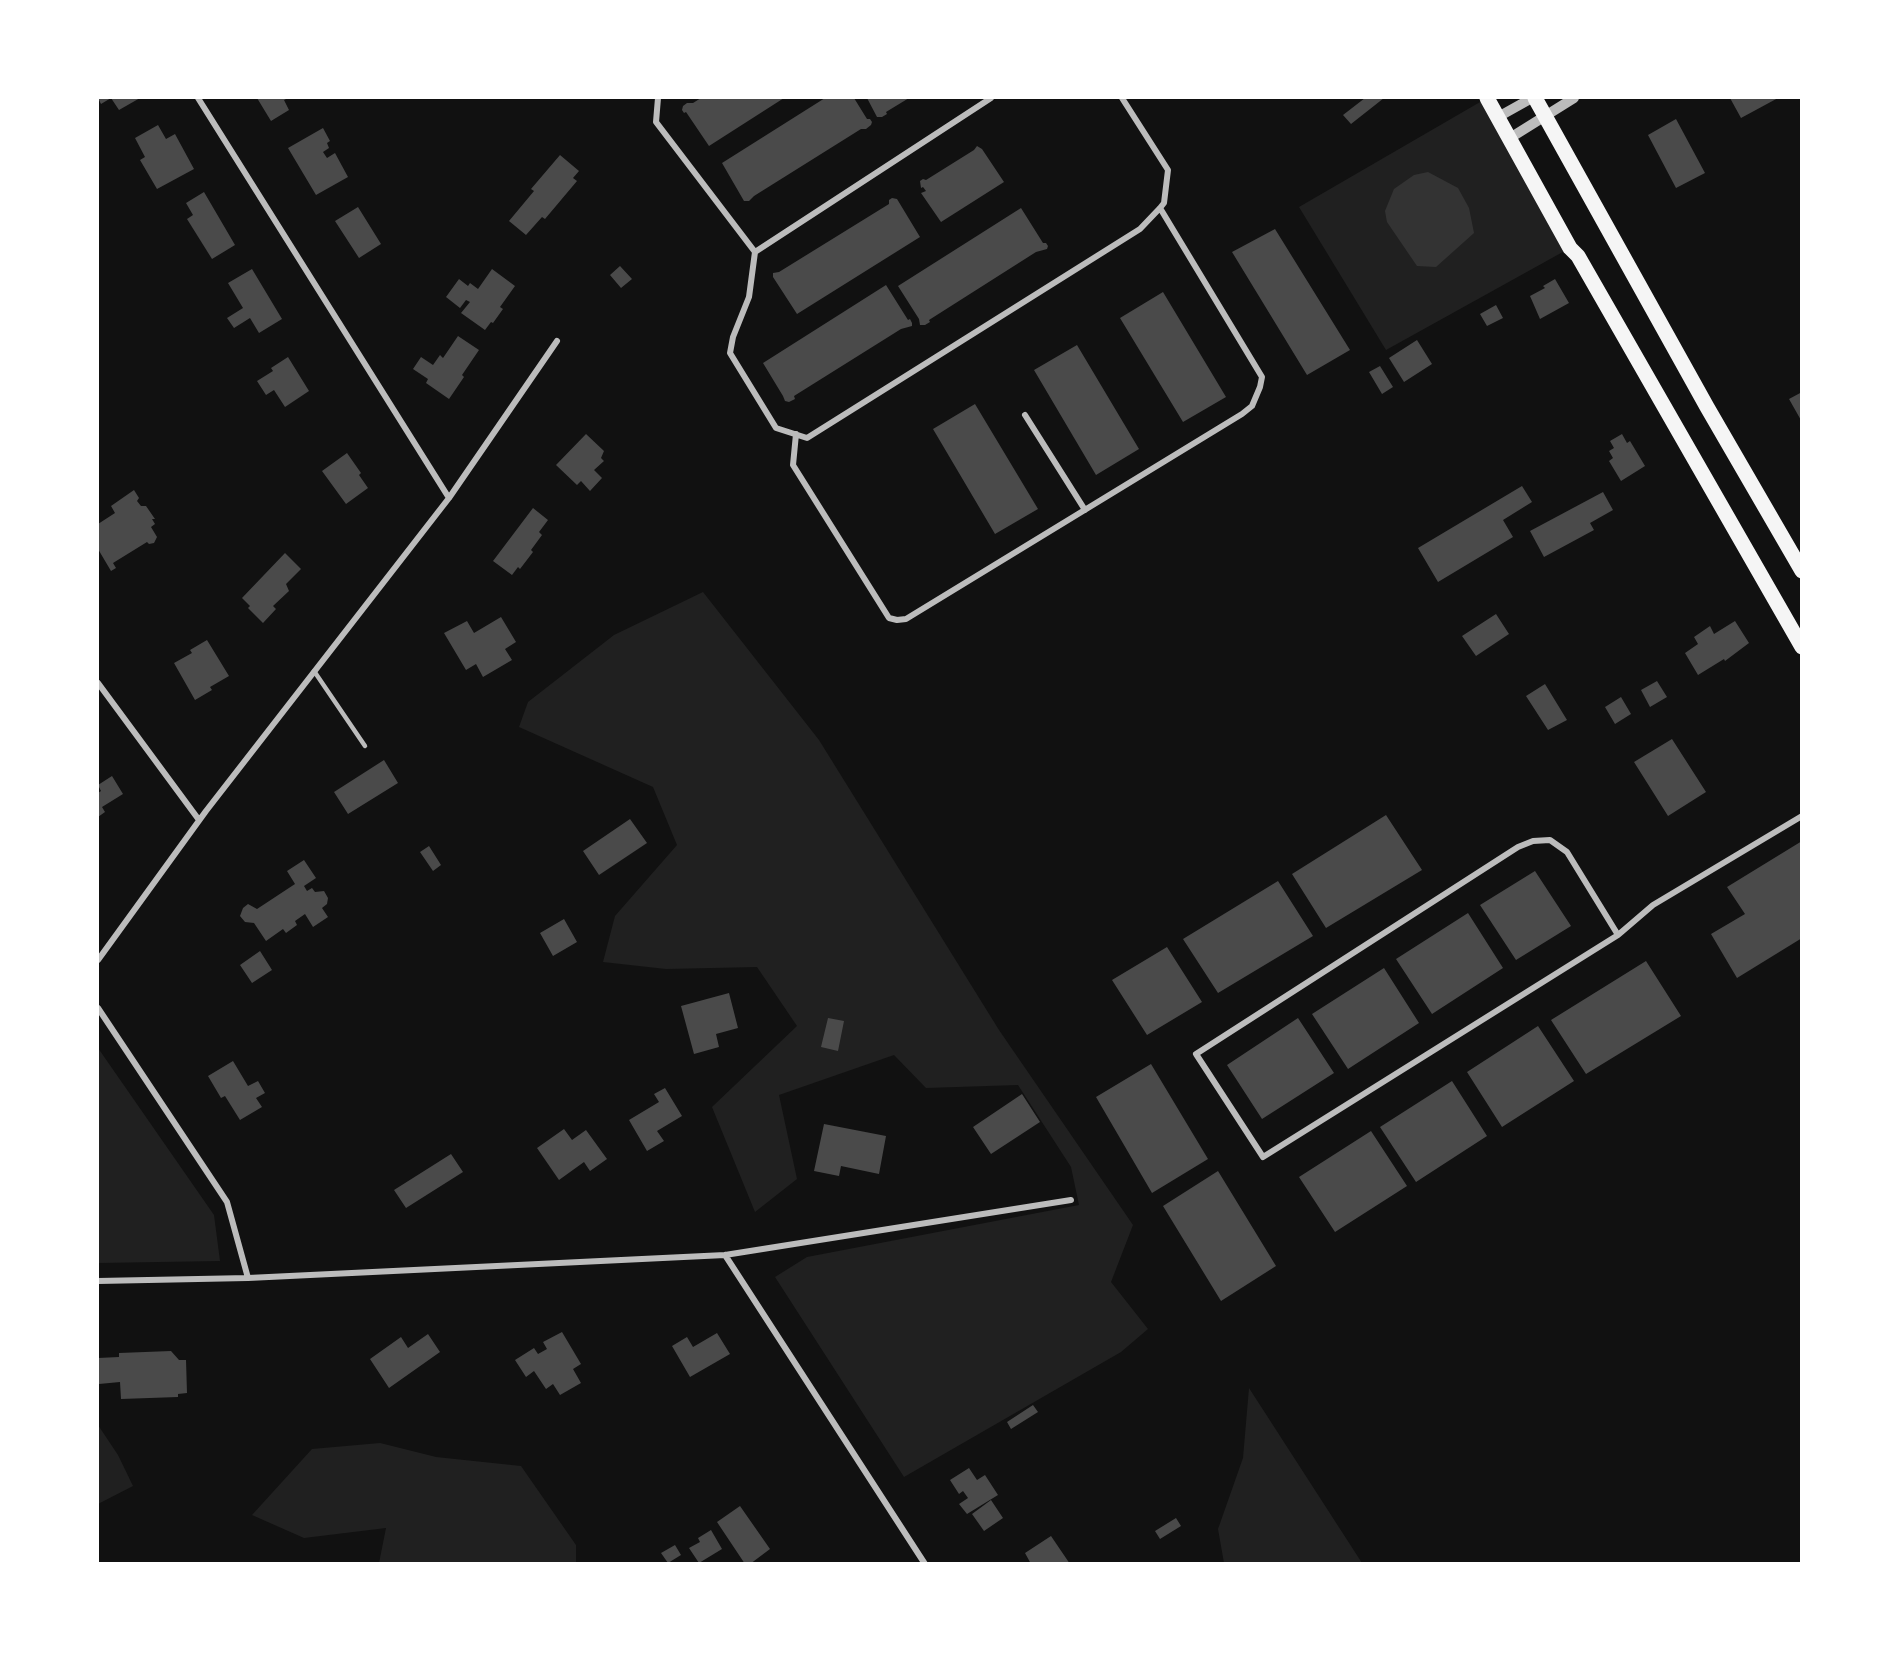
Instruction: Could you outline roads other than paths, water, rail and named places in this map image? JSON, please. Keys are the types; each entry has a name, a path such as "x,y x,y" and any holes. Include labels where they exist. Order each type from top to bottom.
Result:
{"main road":[{"path":"1487,98 1570,248 1578,256 1802,647"},
{"path":"1534,98 1707,407 1802,571"}],"street":[{"path":"198,98 449,498"},
{"path":"658,98 656,122 755,252 749,297 733,337 730,353 776,428 807,438 1140,229 1160,208 1164,203 1168,170 1122,98"},
{"path":"755,252 991,98"},
{"path":"1498,117 1534,98"},
{"path":"1510,138 1574,98"},
{"path":"796,434 793,465 889,618 906,619 1242,414 1252,406 1262,377 1160,208"},
{"path":"98,960 199,820 449,498 557,341"},
{"path":"1025,415 1085,510"},
{"path":"98,683 199,820"},
{"path":"1618,934 1568,852 1550,840 1533,841 1518,848 1196,1054 1263,1157 1618,934 1653,905 1802,816"},
{"path":"98,1008 227,1202 248,1278"},
{"path":"98,1281 248,1278 725,1255 1071,1200"},
{"path":"725,1255 925,1563"}],"lane":[{"path":"314,671 364,746"}]}
